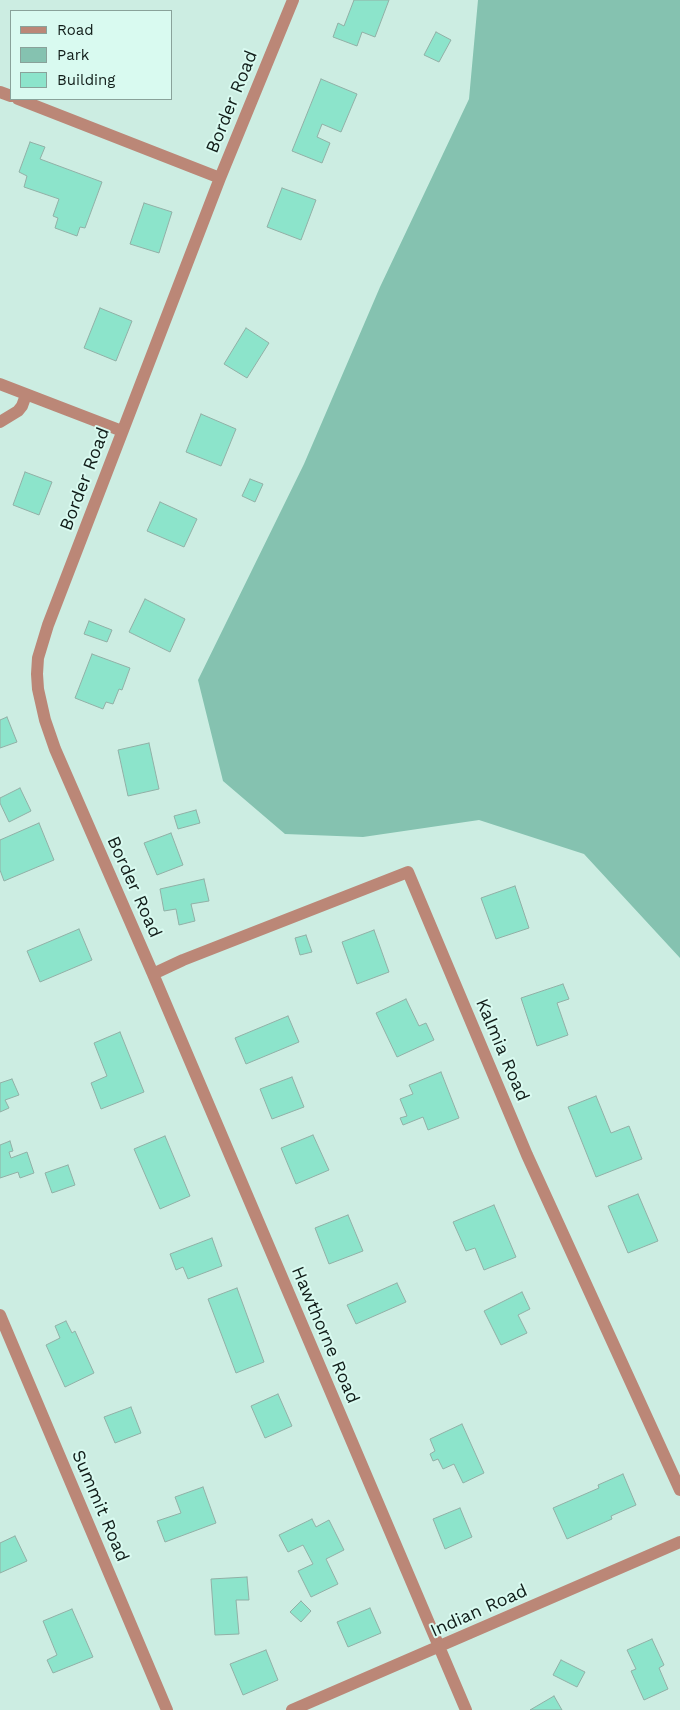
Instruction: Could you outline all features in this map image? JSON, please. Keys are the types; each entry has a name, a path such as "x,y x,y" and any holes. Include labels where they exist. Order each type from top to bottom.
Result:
{"street":[{"name":"Border Road","path":"153,974 49,734 41,704 37,674 38,658 48,625 220,178 293,0"},
{"path":"21,100 220,178"},
{"path":"0,384 122,431"},
{"path":"0,422 18,411 26,395"},
{"name":"Kalmia Road","path":"153,974 408,872 527,1155 680,1490"},
{"name":"Hawthorne Road","path":"153,974 438,1648 466,1710"},
{"name":"Summit Road","path":"0,1315 167,1710"},
{"name":"Indian Road","path":"292,1710 680,1542"}],"green space":[{"path":"478,0 680,0 680,958 584,854 479,820 363,837 285,834 223,781 198,680 304,464 380,287 469,99"}],"building":[{"path":"354,0 389,0 375,37 362,32 357,46 333,37 338,23 344,26"},
{"path":"436,32 451,40 439,62 424,55"},
{"path":"321,79 357,94 341,132 322,124 317,137 330,143 322,163 292,151"},
{"path":"30,142 45,147 40,159 102,182 85,228 80,227 77,236 55,228 58,218 53,216 59,199 24,187 27,176 19,172"},
{"path":"282,188 316,200 301,240 267,227"},
{"path":"144,203 172,212 159,253 130,244"},
{"path":"100,308 132,321 116,361 84,348"},
{"path":"246,328 269,343 247,378 224,364"},
{"path":"201,414 236,429 221,466 186,452"},
{"path":"25,472 52,482 39,515 13,505"},
{"path":"250,479 263,484 255,502 242,496"},
{"path":"160,502 197,519 184,547 147,531"},
{"path":"145,599 185,619 170,652 129,632"},
{"path":"89,621 112,630 107,642 84,634"},
{"path":"92,654 130,668 122,690 119,689 113,704 106,702 103,709 75,698"},
{"path":"7,717 17,742 0,748 0,720"},
{"path":"149,743 159,789 128,796 118,750"},
{"path":"20,788 31,811 9,822 0,803 0,798"},
{"path":"196,810 200,823 178,829 174,816"},
{"path":"39,823 54,860 4,881 0,870 0,840"},
{"path":"171,833 183,865 157,875 144,843"},
{"path":"204,879 209,901 191,904 195,921 179,925 176,909 164,911 160,889"},
{"path":"515,886 529,928 496,939 481,898"},
{"path":"79,929 92,960 40,982 27,951"},
{"path":"374,930 389,972 357,984 342,942"},
{"path":"306,935 312,952 300,955 295,938"},
{"path":"563,984 569,999 557,1003 568,1035 537,1046 521,998"},
{"path":"406,999 419,1026 426,1023 434,1040 397,1057 376,1013"},
{"path":"288,1016 299,1042 246,1064 235,1038"},
{"path":"120,1032 144,1092 101,1109 91,1083 107,1076 94,1043"},
{"path":"441,1072 459,1118 428,1130 423,1117 403,1125 400,1118 407,1116 400,1099 413,1094 409,1085"},
{"path":"292,1077 304,1107 272,1119 260,1089"},
{"path":"12,1079 19,1095 5,1100 9,1108 0,1112 0,1083"},
{"path":"596,1096 611,1133 629,1126 642,1159 596,1177 568,1107"},
{"path":"313,1135 329,1170 296,1184 281,1148"},
{"path":"165,1136 190,1196 160,1209 134,1149"},
{"path":"10,1141 13,1151 9,1152 11,1158 27,1152 34,1173 20,1178 18,1172 0,1178 0,1145"},
{"path":"68,1165 75,1185 52,1193 45,1173"},
{"path":"638,1194 658,1241 628,1253 608,1206"},
{"path":"494,1205 516,1257 484,1270 475,1248 466,1251 453,1222"},
{"path":"348,1215 363,1251 329,1264 315,1228"},
{"path":"212,1238 222,1266 188,1279 183,1267 176,1270 170,1254"},
{"path":"397,1283 406,1302 356,1324 347,1305"},
{"path":"237,1288 264,1362 236,1373 208,1299"},
{"path":"522,1292 530,1309 518,1315 527,1333 501,1345 484,1311"},
{"path":"66,1321 72,1333 75,1331 94,1373 65,1387 46,1345 60,1338 55,1326"},
{"path":"278,1394 292,1426 265,1438 251,1406"},
{"path":"131,1407 141,1433 115,1443 104,1417"},
{"path":"462,1424 484,1473 463,1483 454,1464 443,1469 438,1459 433,1461 430,1454 435,1451 430,1439"},
{"path":"623,1474 636,1505 611,1516 612,1519 567,1539 553,1508 599,1488 598,1485"},
{"path":"203,1487 216,1523 165,1542 157,1521 181,1513 175,1497"},
{"path":"460,1508 472,1537 445,1549 433,1519"},
{"path":"312,1519 316,1527 329,1520 344,1550 326,1559 338,1584 311,1597 298,1571 313,1564 303,1545 288,1552 279,1535"},
{"path":"15,1536 27,1561 0,1573 0,1543"},
{"path":"247,1577 249,1600 236,1600 239,1634 215,1635 211,1579"},
{"path":"301,1601 311,1611 301,1622 290,1612"},
{"path":"370,1608 381,1633 348,1647 337,1622"},
{"path":"72,1609 93,1657 53,1673 47,1660 57,1655 43,1621"},
{"path":"652,1639 664,1665 659,1668 668,1689 644,1700 631,1671 636,1669 627,1650"},
{"path":"266,1650 278,1680 243,1695 230,1664"},
{"path":"561,1660 585,1672 577,1687 553,1675"},
{"path":"554,1696 562,1710 530,1710"}]}
